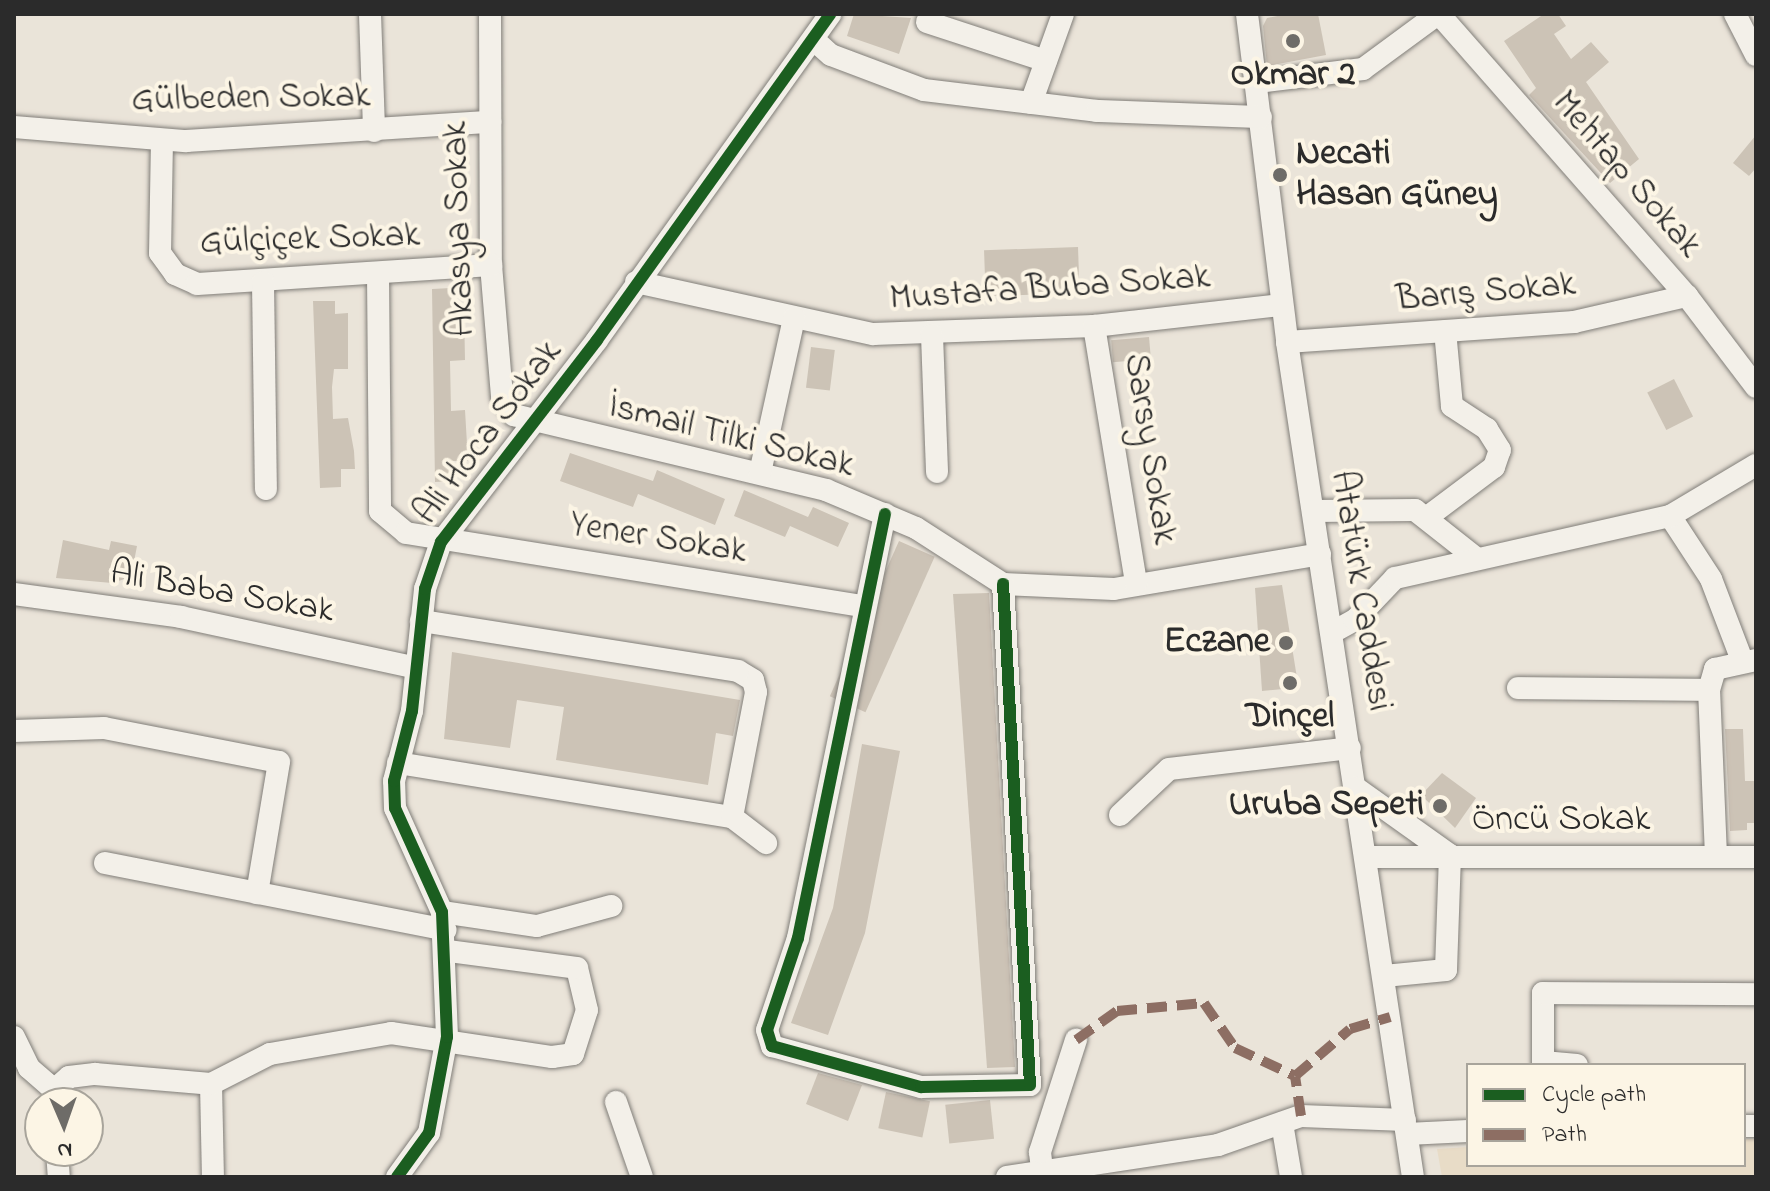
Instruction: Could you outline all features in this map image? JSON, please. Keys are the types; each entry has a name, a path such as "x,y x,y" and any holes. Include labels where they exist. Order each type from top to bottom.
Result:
{"street":[{"path":"370,14 374,131"},
{"name":"Akasya Sokak","path":"490,14 491,265 502,397 514,415 534,425"},
{"name":"Ali Hoca Sokak","path":"397,1177 429,1133 447,1037 445,931 395,808 398,763 416,668 421,621 441,542 534,425 830,14"},
{"path":"1031,103 1063,14"},
{"name":"Atatürk Caddesi","path":"1247,14 1287,342 1413,1177"},
{"path":"1257,82 1363,69 1438,14"},
{"name":"Mehtap Sokak","path":"1438,14 1687,296 1756,387"},
{"path":"1744,19 1756,55"},
{"path":"927,22 1046,61"},
{"path":"813,39 831,55 924,90 1031,103 1261,117"},
{"name":"Gülbeden Sokak","path":"14,127 162,140 374,131 490,122"},
{"name":"Gülçiçek Sokak","path":"162,140 160,253 175,274 197,284 491,265"},
{"name":"Yener Sokak","path":"378,274 380,511 406,533 441,542 864,606"},
{"path":"263,282 266,489"},
{"name":"Mustafa Buba Sokak","path":"636,282 873,334 932,335 1094,326 1282,305"},
{"name":"Barış Sokak","path":"1287,342 1574,322 1687,296"},
{"path":"760,473 794,318"},
{"name":"Sarsy Sokak","path":"1094,326 1136,583"},
{"path":"1314,511 1430,515 1494,467 1500,450 1487,429 1452,406 1445,331"},
{"path":"932,335 937,472"},
{"name":"İsmail Tilki Sokak","path":"534,425 760,473 885,514 1003,584 1043,590 1136,583 1320,554"},
{"path":"1333,632 1355,620 1395,578 1670,516 1756,465"},
{"path":"885,514 798,938 769,1038 772,1046 921,1087 1030,1085 1003,584"},
{"path":"1430,515 1477,559"},
{"path":"1670,516 1711,579 1749,660 1715,669 1709,690 1716,856"},
{"name":"Ali Baba Sokak","path":"14,594 332,645 416,668"},
{"path":"14,608 43,598"},
{"path":"421,621 753,680 732,817"},
{"path":"1518,688 1709,690"},
{"path":"14,731 104,728 279,762 257,893"},
{"path":"1120,815 1169,769 1350,748"},
{"path":"398,763 732,817 766,843"},
{"path":"1356,788 1450,855 1446,970 1384,976"},
{"name":"Öncü Sokak","path":"1366,857 1756,857"},
{"path":"62,1087 69,1077 95,1074 211,1084 270,1054 328,1039 447,1037 564,1058 573,1054 587,993 584,976 563,964 445,931 105,863"},
{"path":"445,931 537,926 611,906"},
{"path":"1543,1063 1543,993 1756,994"},
{"path":"14,1037 29,1068 45,1087"},
{"path":"1043,1174 1060,1073 1076,1040"},
{"path":"211,1084 213,1177"},
{"path":"616,1102 642,1177"},
{"path":"1007,1177 1043,1174 1218,1145 1282,1123 1331,1115 1406,1127 1466,1131"},
{"path":"1282,1123 1291,1177"}],"shaded area":[{"path":"1746,1139 1756,1139 1756,1177 1442,1177 1437,1149 1466,1147 1466,1167 1746,1167"}],"building":[{"path":"854,14 911,18 899,54 847,36"},
{"name":"Okmar 2","path":"1287,14 1318,14 1326,55 1267,66 1263,26 1267,18"},
{"path":"1544,14 1558,14 1566,26 1554,34 1571,59 1591,42 1609,62 1586,82 1639,159 1610,183 1529,95 1536,88 1504,41"},
{"path":"1756,135 1756,168 1749,176 1733,163"},
{"path":"1078,247 1080,293 986,296 984,250"},
{"path":"451,288 452,309 464,309 465,360 450,361 451,411 465,410 468,461 452,461 453,481 435,482 432,289"},
{"path":"313,301 335,301 335,314 348,313 348,369 334,369 333,419 348,418 355,469 341,469 341,487 320,488"},
{"path":"1149,337 1151,359 1113,362 1111,340"},
{"path":"811,347 835,350 830,391 806,388"},
{"path":"1674,379 1693,416 1666,430 1647,393"},
{"path":"570,453 653,481 657,470 725,499 715,525 638,494 633,507 560,481"},
{"path":"744,490 808,517 813,507 849,523 838,547 790,526 785,537 734,516"},
{"path":"63,540 109,550 111,541 137,546 131,577 112,583 56,578"},
{"path":"899,541 935,557 865,712 830,696"},
{"path":"1282,585 1297,678 1294,688 1262,691 1255,588"},
{"path":"989,593 1015,1067 987,1068 953,594"},
{"path":"452,652 740,700 733,736 716,733 708,785 556,760 564,707 517,700 510,748 444,739"},
{"path":"1725,729 1743,729 1745,781 1756,781 1756,823 1747,823 1747,830 1730,831"},
{"path":"862,744 900,751 865,933 828,1035 791,1023 833,908"},
{"path":"1442,773 1476,798 1455,828 1421,795"},
{"path":"818,1073 862,1085 848,1121 806,1104"},
{"path":"886,1092 930,1101 922,1138 878,1128"},
{"path":"990,1100 994,1139 949,1143 945,1105"}],"marked path":[{"path":"1076,1040 1117,1011 1204,1003 1235,1048 1295,1076"},
{"path":"1301,1116 1295,1076 1350,1029 1390,1017"}],"cycle path":[{"path":"397,1177 429,1133 447,1037 442,912 395,808 394,781 412,711 425,589 441,542 597,340 830,14"},
{"path":"885,514 798,938 767,1030 772,1046 921,1087 1030,1085 1003,584"}],"place":[{"name":"Okmar 2","path":"1293,41"},
{"name":"Necati Hasan Güney","path":"1280,175"},
{"name":"Eczane","path":"1286,643"},
{"name":"Dinçel","path":"1290,683"},
{"name":"Uruba Sepeti","path":"1440,806"}]}
